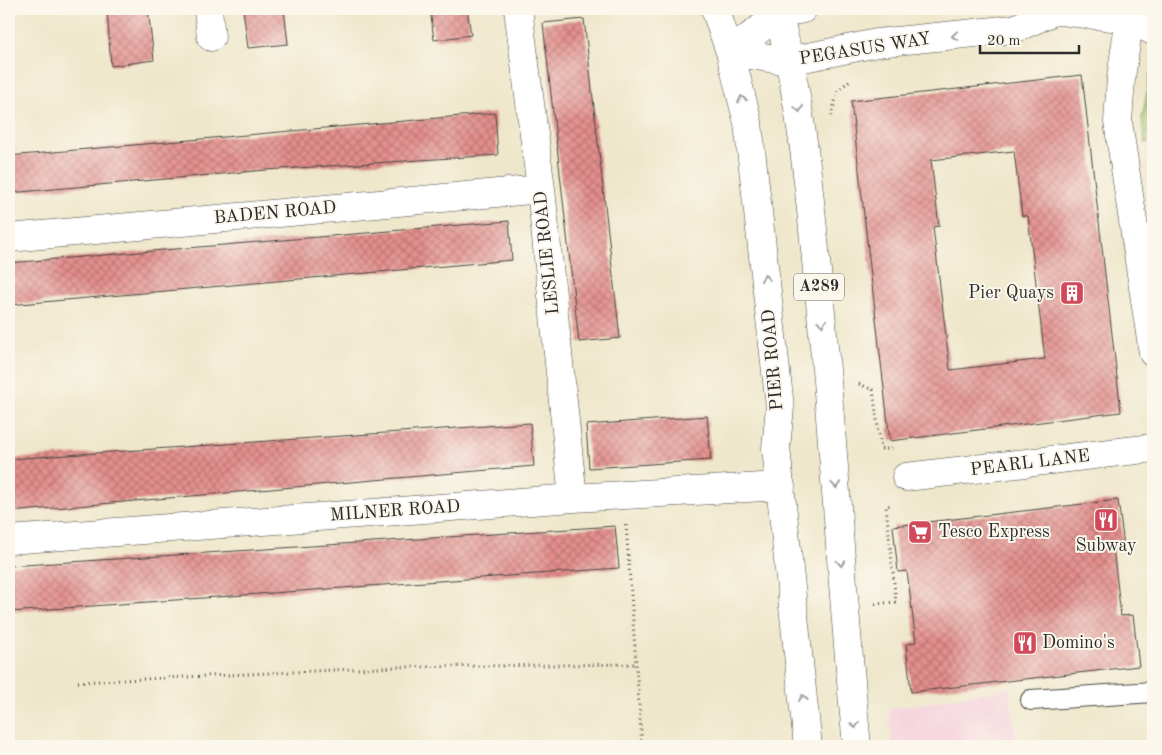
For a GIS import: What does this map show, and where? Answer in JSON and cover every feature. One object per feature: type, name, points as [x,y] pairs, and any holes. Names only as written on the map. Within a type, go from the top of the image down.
[{"type":"street","points":[[208,9],[211,37]]},
{"type":"street","name":"LESLIE ROAD","points":[[518,9],[541,189],[573,498]]},
{"type":"street","name":"PIER ROAD","points":[[715,9],[730,52],[748,123],[780,407],[776,448],[808,746]]},
{"type":"street","name":"PEGASUS WAY","points":[[730,52],[789,62],[877,44],[1014,29],[1048,10],[1137,13],[1153,30]]},
{"type":"street","points":[[730,52],[786,11]]},
{"type":"street","name":"A289","points":[[786,11],[789,62],[798,103],[809,182],[831,413],[846,636],[857,746]]},
{"type":"street","points":[[1137,13],[1121,78],[1118,122],[1153,354]]},
{"type":"street","name":"BADEN ROAD","points":[[9,238],[541,189]]},
{"type":"street","name":"PEARL LANE","points":[[906,478],[1153,448]]},
{"type":"street","name":"MILNER ROAD","points":[[9,540],[573,498],[781,486]]},
{"type":"lane","points":[[1031,700],[1153,692]]},
{"type":"path","points":[[859,384],[873,390],[881,449]]},
{"type":"path","points":[[624,496],[642,746]]},
{"type":"path","points":[[872,604],[896,602],[886,506]]},
{"type":"path","points":[[78,682],[398,667],[636,664]]},
{"type":"shaded area","points":[[1009,688],[1017,746],[892,746],[889,709]]},
{"type":"green space","points":[[1153,69],[1153,142],[1145,143],[1142,118],[1150,74]]},
{"type":"building","points":[[107,9],[148,9],[154,60],[111,66]]},
{"type":"building","points":[[243,9],[284,9],[288,44],[248,48]]},
{"type":"building","points":[[430,9],[467,9],[471,35],[434,40]]},
{"type":"building","points":[[584,19],[620,338],[579,342],[543,23]]},
{"type":"building","name":"Pier Quays","points":[[1082,75],[1121,412],[890,441],[851,101]],"holes":[[[1014,151],[1022,216],[1028,216],[1045,359],[950,370],[933,227],[939,226],[931,160]]]},
{"type":"building","points":[[495,113],[498,155],[266,170],[9,193],[9,156]]},
{"type":"building","points":[[509,221],[512,260],[9,305],[9,263]]},
{"type":"building","points":[[707,416],[711,460],[589,468],[586,425]]},
{"type":"building","points":[[530,423],[534,466],[9,512],[9,459]]},
{"type":"building","points":[[1118,500],[1124,546],[1113,548],[1121,616],[1133,615],[1139,666],[911,692],[906,644],[916,642],[907,571],[898,572],[893,526]]},
{"type":"building","points":[[615,526],[619,568],[9,612],[9,566]]},
{"type":"place","name":"Pier Quays","points":[[1072,293]]},
{"type":"place","name":"Subway","points":[[1106,520]]},
{"type":"place","name":"Tesco Express","points":[[920,532]]},
{"type":"place","name":"Domino's","points":[[1025,643]]}]
